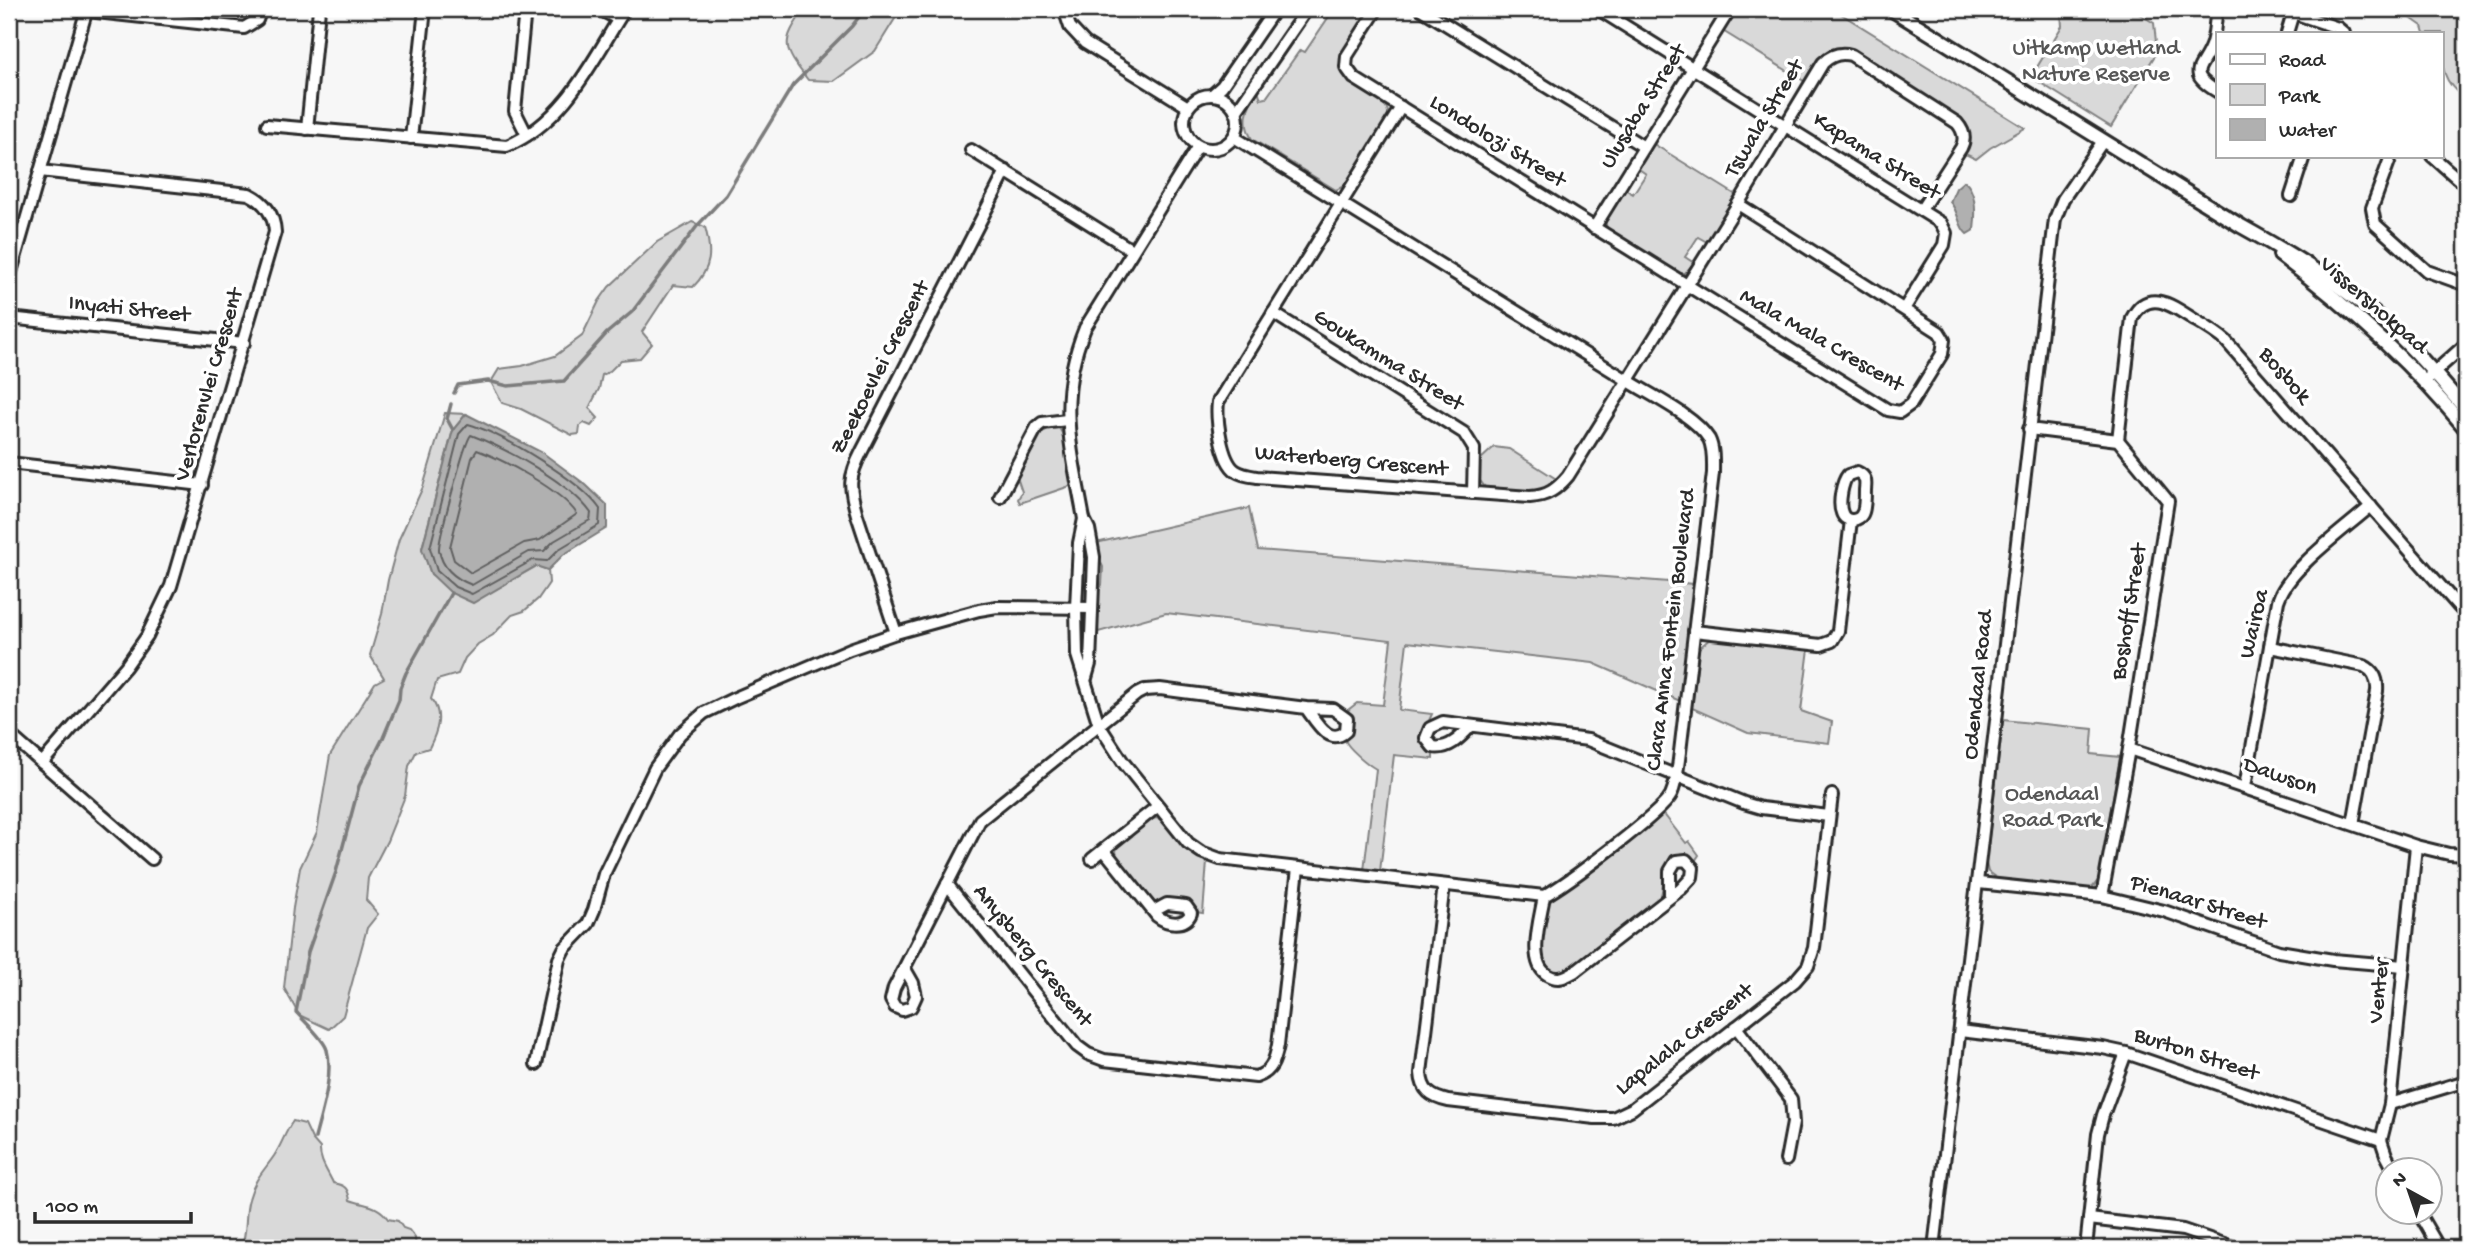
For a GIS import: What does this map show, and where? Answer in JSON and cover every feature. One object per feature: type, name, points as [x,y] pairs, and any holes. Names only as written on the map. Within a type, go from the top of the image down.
[{"type":"main road","name":"Vissershokpad","points":[[1891,9],[2241,226],[2300,259],[2343,289],[2394,331],[2466,429]]},
{"type":"main road","name":"Vissershokpad","points":[[2429,377],[2466,410]]},
{"type":"street","points":[[9,279],[87,10],[244,27],[257,20],[261,9]]},
{"type":"street","points":[[307,129],[319,9]]},
{"type":"street","points":[[411,138],[425,9]]},
{"type":"street","points":[[525,9],[515,111],[527,135]]},
{"type":"street","points":[[599,9],[618,19]]},
{"type":"street","points":[[267,125],[507,146],[559,111],[625,9]]},
{"type":"street","points":[[1064,9],[1070,27],[1079,38],[1188,107]]},
{"type":"street","points":[[1212,95],[1227,100],[1237,111],[1238,124],[1234,137],[1218,149],[1198,146],[1189,138],[1184,126],[1188,107],[1199,98],[1212,95],[1222,86],[1275,9]]},
{"type":"street","points":[[1237,111],[1307,9]]},
{"type":"street","name":"Londolozi Street","points":[[1377,9],[1347,56],[1346,67],[1354,78],[1686,286]]},
{"type":"street","name":"Kapama Street","points":[[1598,9],[1941,223],[1946,237],[1944,245],[1904,309]]},
{"type":"street","name":"Ulusaba Street","points":[[1594,228],[1730,9]]},
{"type":"street","points":[[2216,91],[2205,84],[2198,74],[2212,43],[2217,9]]},
{"type":"street","points":[[1427,10],[1644,148]]},
{"type":"street","points":[[2287,32],[2288,11],[2339,28],[2343,32]]},
{"type":"street","name":"Tswala Street","points":[[1627,380],[1823,63],[1836,54],[1851,55],[1957,123],[1963,130],[1961,148],[1921,210]]},
{"type":"street","name":"Waterberg Crescent","points":[[1401,107],[1218,402],[1217,415],[1223,449],[1231,467],[1240,473],[1257,477],[1540,496],[1555,490],[1568,475],[1627,380]]},
{"type":"street","name":"Clara Anna Fontein Boulevard","points":[[1234,137],[1627,380],[1701,429],[1710,441],[1713,470],[1677,777],[1671,795],[1656,812],[1544,896]]},
{"type":"street","name":"Odendaal Road","points":[[1934,1248],[2056,215],[2063,199],[2103,141]]},
{"type":"street","points":[[1086,678],[1090,664],[1094,557],[1089,529],[1084,519],[1067,421],[1069,376],[1074,353],[1091,318],[1198,146]]},
{"type":"street","points":[[971,150],[1132,250]]},
{"type":"street","points":[[2291,196],[2303,158]]},
{"type":"street","points":[[2390,158],[2372,208],[2375,224],[2431,274],[2466,285]]},
{"type":"street","points":[[2434,158],[2466,186]]},
{"type":"street","name":"Verlorenvlei Crescent","points":[[40,171],[239,191],[262,202],[272,215],[275,232],[171,586],[147,636],[125,666],[42,763]]},
{"type":"street","name":"Zeekoevlei Crescent","points":[[896,633],[855,507],[850,477],[1006,171]]},
{"type":"street","name":"Mala Mala Crescent","points":[[1686,286],[1876,403],[1896,412],[1911,404],[1942,354],[1942,336],[1936,329],[1738,204]]},
{"type":"street","name":"Bosbok","points":[[2118,440],[2132,318],[2146,303],[2163,302],[2226,341],[2466,615]]},
{"type":"street","name":"Goukamma Street","points":[[1273,313],[1464,433],[1474,449],[1472,493]]},
{"type":"street","name":"Inyati Street","points":[[9,318],[244,343]]},
{"type":"street","points":[[2429,377],[2466,344]]},
{"type":"street","points":[[1000,497],[1037,427],[1067,421]]},
{"type":"street","points":[[2029,429],[2118,440]]},
{"type":"street","name":"Boshoff Street","points":[[2102,896],[2168,508],[2165,494],[2118,440]]},
{"type":"street","points":[[9,463],[202,485]]},
{"type":"street","name":"Wairoa","points":[[2245,787],[2278,601],[2286,583],[2371,506]]},
{"type":"street","points":[[1084,519],[1080,529],[1076,608],[1077,655],[1080,667],[1086,678],[1099,725],[1123,762],[1188,843],[1207,855],[1544,896],[1536,948],[1537,962],[1543,972],[1554,978],[1574,972],[1670,897]]},
{"type":"street","points":[[1694,631],[1821,645],[1832,641],[1838,631],[1851,520]]},
{"type":"street","points":[[536,1064],[559,959],[564,949],[587,924],[594,910],[604,874],[655,768],[668,746],[691,724],[705,713],[735,698],[850,649],[896,633],[996,607],[1092,608]]},
{"type":"street","points":[[2270,647],[2364,666],[2376,680],[2377,691],[2353,824]]},
{"type":"street","name":"Anysberg Crescent","points":[[1298,868],[1278,1045],[1271,1067],[1256,1077],[1104,1060],[1088,1055],[1077,1046],[947,884],[984,815],[1145,690],[1160,689],[1306,708]]},
{"type":"street","points":[[1470,727],[1588,740],[1726,797],[1761,808],[1829,816]]},
{"type":"street","points":[[9,734],[152,859]]},
{"type":"street","name":"Dawson","points":[[2129,749],[2416,846],[2466,855]]},
{"type":"street","name":"Lapalala Crescent","points":[[1444,885],[1421,1073],[1423,1087],[1434,1097],[1448,1101],[1613,1118],[1632,1109],[1796,981],[1811,960],[1832,795]]},
{"type":"street","points":[[1092,859],[1158,806]]},
{"type":"street","name":"Venter","points":[[2381,1140],[2390,1104],[2416,846]]},
{"type":"street","points":[[1104,850],[1154,911]]},
{"type":"street","name":"Pienaar Street","points":[[1979,883],[2102,896],[2164,911],[2279,951],[2404,966]]},
{"type":"street","points":[[905,969],[947,884]]},
{"type":"street","points":[[1736,1027],[1791,1099],[1793,1123],[1786,1160]]},
{"type":"street","name":"Burton Street","points":[[1960,1031],[2126,1053],[2381,1140]]},
{"type":"street","points":[[2086,1248],[2098,1134],[2126,1053]]},
{"type":"street","points":[[2390,1104],[2466,1081]]},
{"type":"street","points":[[2381,1140],[2387,1156]]},
{"type":"street","points":[[2089,1219],[2183,1230],[2236,1248]]},
{"type":"street","points":[[2426,1226],[2439,1248]]},
{"type":"green space","points":[[805,9],[901,9],[875,51],[834,81],[808,80],[789,52],[788,38]]},
{"type":"green space","points":[[1334,9],[1371,9],[1342,68],[1346,76],[1377,98],[1388,110],[1388,118],[1346,185],[1336,190],[1252,139],[1246,120],[1251,101],[1258,90],[1261,99],[1266,98],[1300,50],[1305,52]]},
{"type":"green space","points":[[1735,9],[1833,9],[2025,128],[1976,159],[1963,153],[1968,131],[1958,117],[1841,49],[1825,55],[1807,83],[1721,30]]},
{"type":"green space","name":"Uitkamp Wetland Nature Reserve","points":[[2131,9],[2154,23],[2157,52],[2111,127],[2031,77],[2062,26],[2061,13]]},
{"type":"green space","points":[[2398,9],[2466,9],[2466,100],[2451,85],[2444,71],[2444,32],[2424,32],[2422,26]]},
{"type":"green space","points":[[1652,143],[1736,195],[1707,242],[1698,237],[1685,257],[1694,263],[1685,273],[1677,273],[1607,229],[1605,220],[1623,188],[1633,194],[1646,174],[1636,167]]},
{"type":"green space","points":[[692,222],[705,227],[709,259],[704,273],[693,287],[673,285],[642,332],[652,344],[640,358],[621,360],[602,375],[599,389],[589,408],[598,418],[591,426],[584,423],[580,426],[579,434],[572,435],[521,409],[502,403],[491,382],[499,369],[522,366],[555,356],[582,336],[609,287],[657,242]]},
{"type":"green space","points":[[445,413],[466,414],[453,430],[422,548],[431,574],[473,602],[537,566],[548,570],[549,583],[538,599],[524,611],[512,615],[493,635],[478,644],[465,658],[458,674],[437,680],[431,699],[437,711],[437,729],[429,748],[416,752],[409,766],[405,796],[387,841],[368,878],[366,900],[378,914],[367,928],[343,1016],[329,1029],[299,1015],[284,988],[300,868],[317,832],[330,755],[375,683],[384,678],[370,655],[399,539],[423,487]]},
{"type":"green space","points":[[1054,427],[1059,428],[1062,433],[1073,485],[1020,503],[1018,499],[1022,492],[1017,477],[1027,454],[1040,434]]},
{"type":"green space","points":[[1494,447],[1509,449],[1558,480],[1544,490],[1530,492],[1485,487],[1478,478],[1480,460]]},
{"type":"green space","points":[[1249,508],[1258,550],[1694,584],[1680,701],[1593,663],[1407,642],[1399,710],[1432,714],[1427,725],[1429,750],[1433,753],[1433,759],[1394,755],[1380,871],[1364,870],[1376,769],[1358,756],[1345,740],[1353,725],[1348,710],[1357,703],[1383,705],[1391,640],[1166,613],[1095,633],[1097,593],[1102,585],[1103,567],[1096,543]]},
{"type":"green space","points":[[1711,638],[1809,649],[1801,711],[1832,722],[1829,743],[1748,733],[1692,708],[1699,648]]},
{"type":"green space","name":"Odendaal Road Park","points":[[2003,720],[2093,729],[2091,754],[2120,757],[2099,879],[2092,888],[1998,879],[1988,872],[1986,863]]},
{"type":"green space","points":[[1663,813],[1699,855],[1695,861],[1687,857],[1673,859],[1664,873],[1660,898],[1569,971],[1556,973],[1548,969],[1544,961],[1542,937],[1548,903]]},
{"type":"green space","points":[[1156,818],[1168,826],[1191,852],[1207,862],[1203,913],[1196,912],[1192,905],[1182,900],[1152,902],[1118,858],[1116,850],[1120,843]]},
{"type":"green space","points":[[293,1121],[305,1124],[320,1148],[322,1161],[333,1183],[345,1188],[350,1200],[376,1208],[388,1219],[398,1221],[415,1238],[416,1248],[241,1248],[251,1192]]},
{"type":"water","points":[[1964,181],[1971,191],[1975,210],[1974,230],[1967,234],[1950,202],[1956,188]]},
{"type":"water","points":[[466,414],[543,453],[586,485],[607,505],[607,528],[563,555],[548,570],[536,566],[473,603],[451,593],[431,574],[422,549],[453,430]]},
{"type":"waterway","points":[[454,393],[458,385],[488,381],[508,386],[564,381],[607,333],[632,312],[698,225],[726,195],[793,85],[852,26],[865,9]]},
{"type":"waterway","points":[[451,404],[447,419],[453,430]]},
{"type":"waterway","points":[[315,1138],[326,1094],[329,1060],[322,1041],[296,1012],[308,952],[336,872],[359,786],[399,700],[406,673],[451,593]]}]
